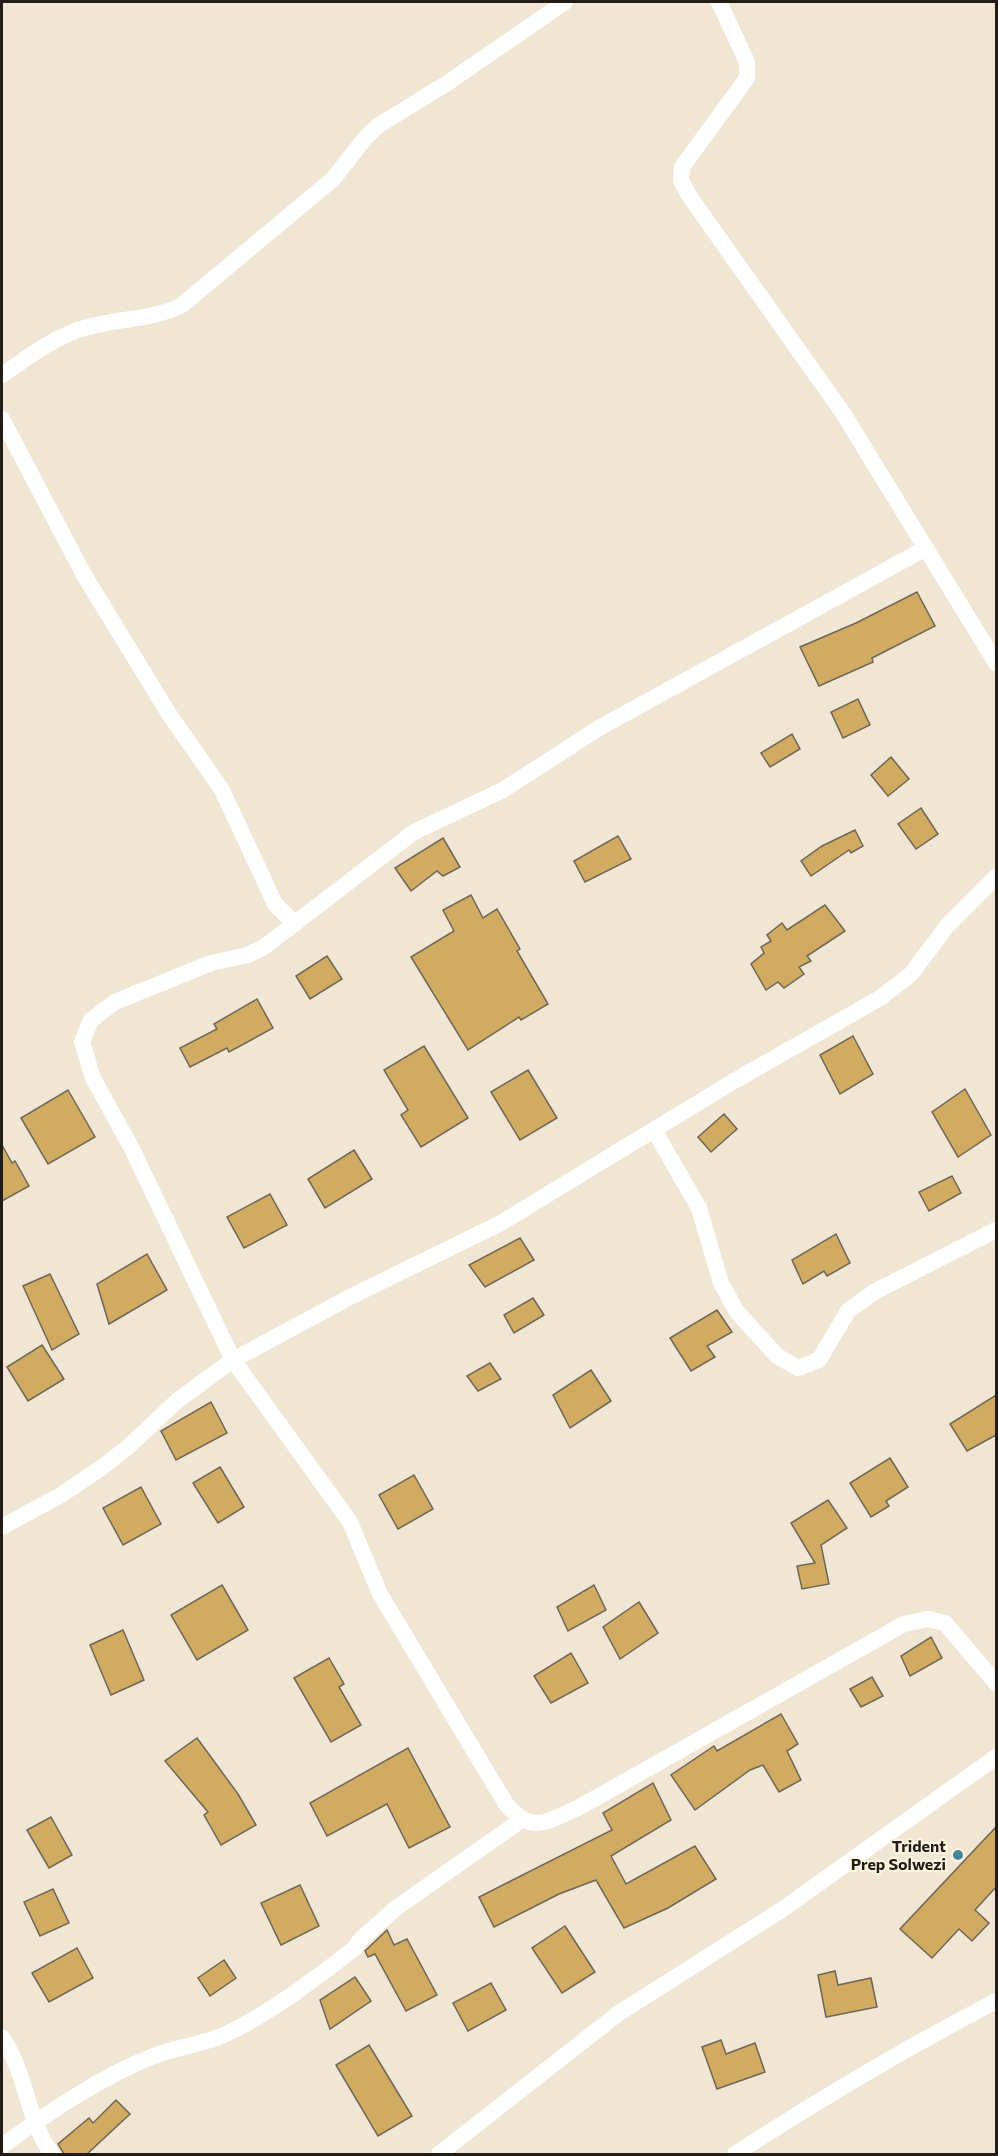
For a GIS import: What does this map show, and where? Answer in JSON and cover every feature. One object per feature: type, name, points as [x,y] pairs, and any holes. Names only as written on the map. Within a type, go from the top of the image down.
[{"type":"street","points":[[2,375],[51,343],[79,330],[140,316],[166,314],[182,305],[333,179],[366,137],[379,125],[446,84],[565,2]]},
{"type":"street","points":[[719,2],[747,62],[747,78],[682,167],[681,180],[690,197],[843,413],[996,663]]},
{"type":"street","points":[[2,419],[84,575],[181,733],[222,790],[276,904],[295,924]]},
{"type":"street","points":[[926,548],[599,728],[503,790],[414,832],[295,924],[248,955],[211,963],[115,1002],[91,1020],[82,1042],[93,1078],[132,1149],[233,1360],[350,1522],[380,1594],[506,1804],[520,1821],[537,1824],[578,1808],[904,1624],[928,1619],[945,1623],[996,1683]]},
{"type":"street","points":[[2,1527],[61,1495],[101,1468],[128,1447],[178,1400],[233,1360],[352,1296],[499,1224],[880,998],[911,974],[947,926],[996,877]]},
{"type":"street","points":[[654,1130],[699,1208],[721,1283],[737,1312],[777,1356],[798,1368],[819,1360],[848,1311],[874,1292],[996,1230]]},
{"type":"street","points":[[439,2154],[618,2013],[783,1909],[996,1757]]},
{"type":"street","points":[[2,2146],[36,2122],[133,2066],[153,2056],[191,2047],[225,2034],[265,2013],[355,1948],[360,1940],[396,1908],[520,1821]]},
{"type":"street","points":[[735,2154],[829,2093],[996,2001]]},
{"type":"street","points":[[2,2037],[20,2069],[36,2122],[44,2143],[52,2154]]},
{"type":"building","points":[[917,592],[935,626],[872,658],[873,662],[819,686],[800,647],[856,623]]},
{"type":"building","points":[[858,699],[870,725],[843,738],[831,712]]},
{"type":"building","points":[[792,734],[800,749],[770,767],[761,753]]},
{"type":"building","points":[[891,757],[909,779],[888,796],[871,775]]},
{"type":"building","points":[[921,808],[938,834],[916,849],[898,824]]},
{"type":"building","points":[[855,830],[863,846],[851,853],[849,850],[811,876],[801,861],[822,846]]},
{"type":"building","points":[[618,836],[631,859],[585,882],[574,861]]},
{"type":"building","points":[[443,838],[460,867],[443,876],[437,871],[411,891],[395,868]]},
{"type":"building","points":[[471,895],[483,918],[497,909],[520,949],[517,951],[548,1004],[521,1020],[519,1017],[468,1050],[411,957],[454,931],[443,910]]},
{"type":"building","points":[[825,905],[845,931],[807,956],[811,961],[799,967],[804,974],[784,988],[778,982],[766,990],[751,964],[764,953],[761,947],[771,941],[767,935],[782,923],[787,930]]},
{"type":"building","points":[[327,956],[342,979],[310,999],[296,976]]},
{"type":"building","points":[[257,999],[273,1028],[229,1052],[227,1048],[190,1067],[180,1048],[217,1029],[214,1024]]},
{"type":"building","points":[[853,1036],[873,1074],[840,1094],[820,1055]]},
{"type":"building","points":[[424,1046],[468,1118],[421,1147],[401,1115],[408,1110],[384,1070]]},
{"type":"building","points":[[528,1070],[557,1118],[520,1140],[491,1092]]},
{"type":"building","points":[[965,1089],[991,1135],[958,1157],[932,1112]]},
{"type":"building","points":[[68,1090],[95,1137],[48,1164],[21,1118]]},
{"type":"building","points":[[724,1114],[737,1129],[711,1152],[698,1137]]},
{"type":"building","points":[[2,1145],[12,1163],[15,1161],[29,1186],[2,1201]]},
{"type":"building","points":[[354,1150],[372,1179],[325,1208],[308,1179]]},
{"type":"building","points":[[952,1176],[961,1193],[929,1211],[919,1192]]},
{"type":"building","points":[[270,1194],[287,1225],[244,1248],[227,1217]]},
{"type":"building","points":[[836,1234],[850,1263],[827,1276],[824,1271],[803,1284],[792,1260]]},
{"type":"building","points":[[520,1238],[534,1260],[485,1287],[469,1265]]},
{"type":"building","points":[[147,1254],[167,1290],[109,1324],[97,1284]]},
{"type":"building","points":[[50,1274],[79,1334],[52,1350],[23,1286]]},
{"type":"building","points":[[533,1298],[544,1315],[514,1333],[504,1315]]},
{"type":"building","points":[[717,1310],[732,1332],[707,1346],[715,1357],[691,1371],[670,1338]]},
{"type":"building","points":[[42,1345],[64,1379],[28,1401],[7,1367]]},
{"type":"building","points":[[490,1363],[501,1379],[478,1391],[467,1376]]},
{"type":"building","points":[[591,1370],[611,1401],[570,1428],[553,1395]]},
{"type":"building","points":[[996,1395],[996,1435],[967,1451],[950,1424]]},
{"type":"building","points":[[211,1402],[227,1433],[176,1460],[161,1431]]},
{"type":"building","points":[[890,1458],[908,1487],[886,1501],[889,1506],[871,1517],[850,1483]]},
{"type":"building","points":[[220,1467],[244,1507],[218,1523],[193,1483]]},
{"type":"building","points":[[414,1475],[433,1509],[398,1529],[379,1495]]},
{"type":"building","points":[[141,1487],[161,1524],[123,1545],[103,1508]]},
{"type":"building","points":[[828,1500],[847,1528],[821,1545],[829,1584],[802,1589],[797,1566],[815,1563],[791,1523]]},
{"type":"building","points":[[222,1585],[248,1630],[197,1660],[171,1615]]},
{"type":"building","points":[[594,1585],[606,1610],[568,1631],[557,1607]]},
{"type":"building","points":[[639,1602],[658,1633],[620,1659],[603,1627]]},
{"type":"building","points":[[123,1630],[144,1680],[111,1695],[90,1645]]},
{"type":"building","points":[[931,1637],[942,1658],[910,1676],[901,1656]]},
{"type":"building","points":[[571,1653],[588,1683],[551,1703],[534,1676]]},
{"type":"building","points":[[329,1658],[344,1684],[339,1687],[361,1725],[331,1742],[294,1678]]},
{"type":"building","points":[[872,1677],[883,1696],[861,1707],[850,1689]]},
{"type":"building","points":[[781,1714],[798,1744],[787,1751],[801,1780],[779,1792],[763,1765],[750,1770],[695,1810],[671,1775],[714,1746],[717,1751]]},
{"type":"building","points":[[197,1738],[238,1794],[256,1825],[221,1845],[204,1815],[208,1812],[165,1761]]},
{"type":"building","points":[[408,1748],[450,1827],[409,1848],[387,1804],[327,1836],[310,1803]]},
{"type":"building","points":[[653,1783],[671,1820],[611,1856],[626,1884],[695,1846],[716,1879],[668,1908],[624,1928],[596,1880],[559,1894],[494,1927],[479,1897],[612,1830],[603,1813]]},
{"type":"building","points":[[51,1817],[72,1855],[49,1868],[27,1830]]},
{"type":"building","points":[[996,1827],[996,1887],[975,1910],[989,1923],[972,1941],[959,1929],[932,1958],[900,1929]]},
{"type":"building","points":[[300,1885],[319,1926],[281,1945],[261,1903]]},
{"type":"building","points":[[53,1889],[69,1923],[40,1936],[24,1902]]},
{"type":"building","points":[[565,1926],[595,1972],[562,1993],[532,1948]]},
{"type":"building","points":[[387,1930],[394,1945],[407,1939],[437,1995],[406,2011],[375,1954],[368,1957],[365,1951]]},
{"type":"building","points":[[77,1948],[93,1978],[49,2002],[32,1973]]},
{"type":"building","points":[[224,1960],[236,1978],[210,1996],[198,1978]]},
{"type":"building","points":[[835,1971],[838,1985],[871,1978],[877,2007],[826,2017],[818,1975]]},
{"type":"building","points":[[355,1977],[371,2001],[330,2029],[320,2000]]},
{"type":"building","points":[[491,1983],[506,2010],[468,2031],[453,2003]]},
{"type":"building","points":[[721,2040],[726,2054],[755,2043],[765,2072],[717,2089],[702,2047]]},
{"type":"building","points":[[369,2045],[412,2116],[378,2136],[336,2065]]},
{"type":"building","points":[[116,2100],[130,2114],[87,2154],[64,2154],[58,2144],[89,2118],[93,2123]]},
{"type":"place","name":"Trident Prep Solwezi","points":[[958,1855]]}]
